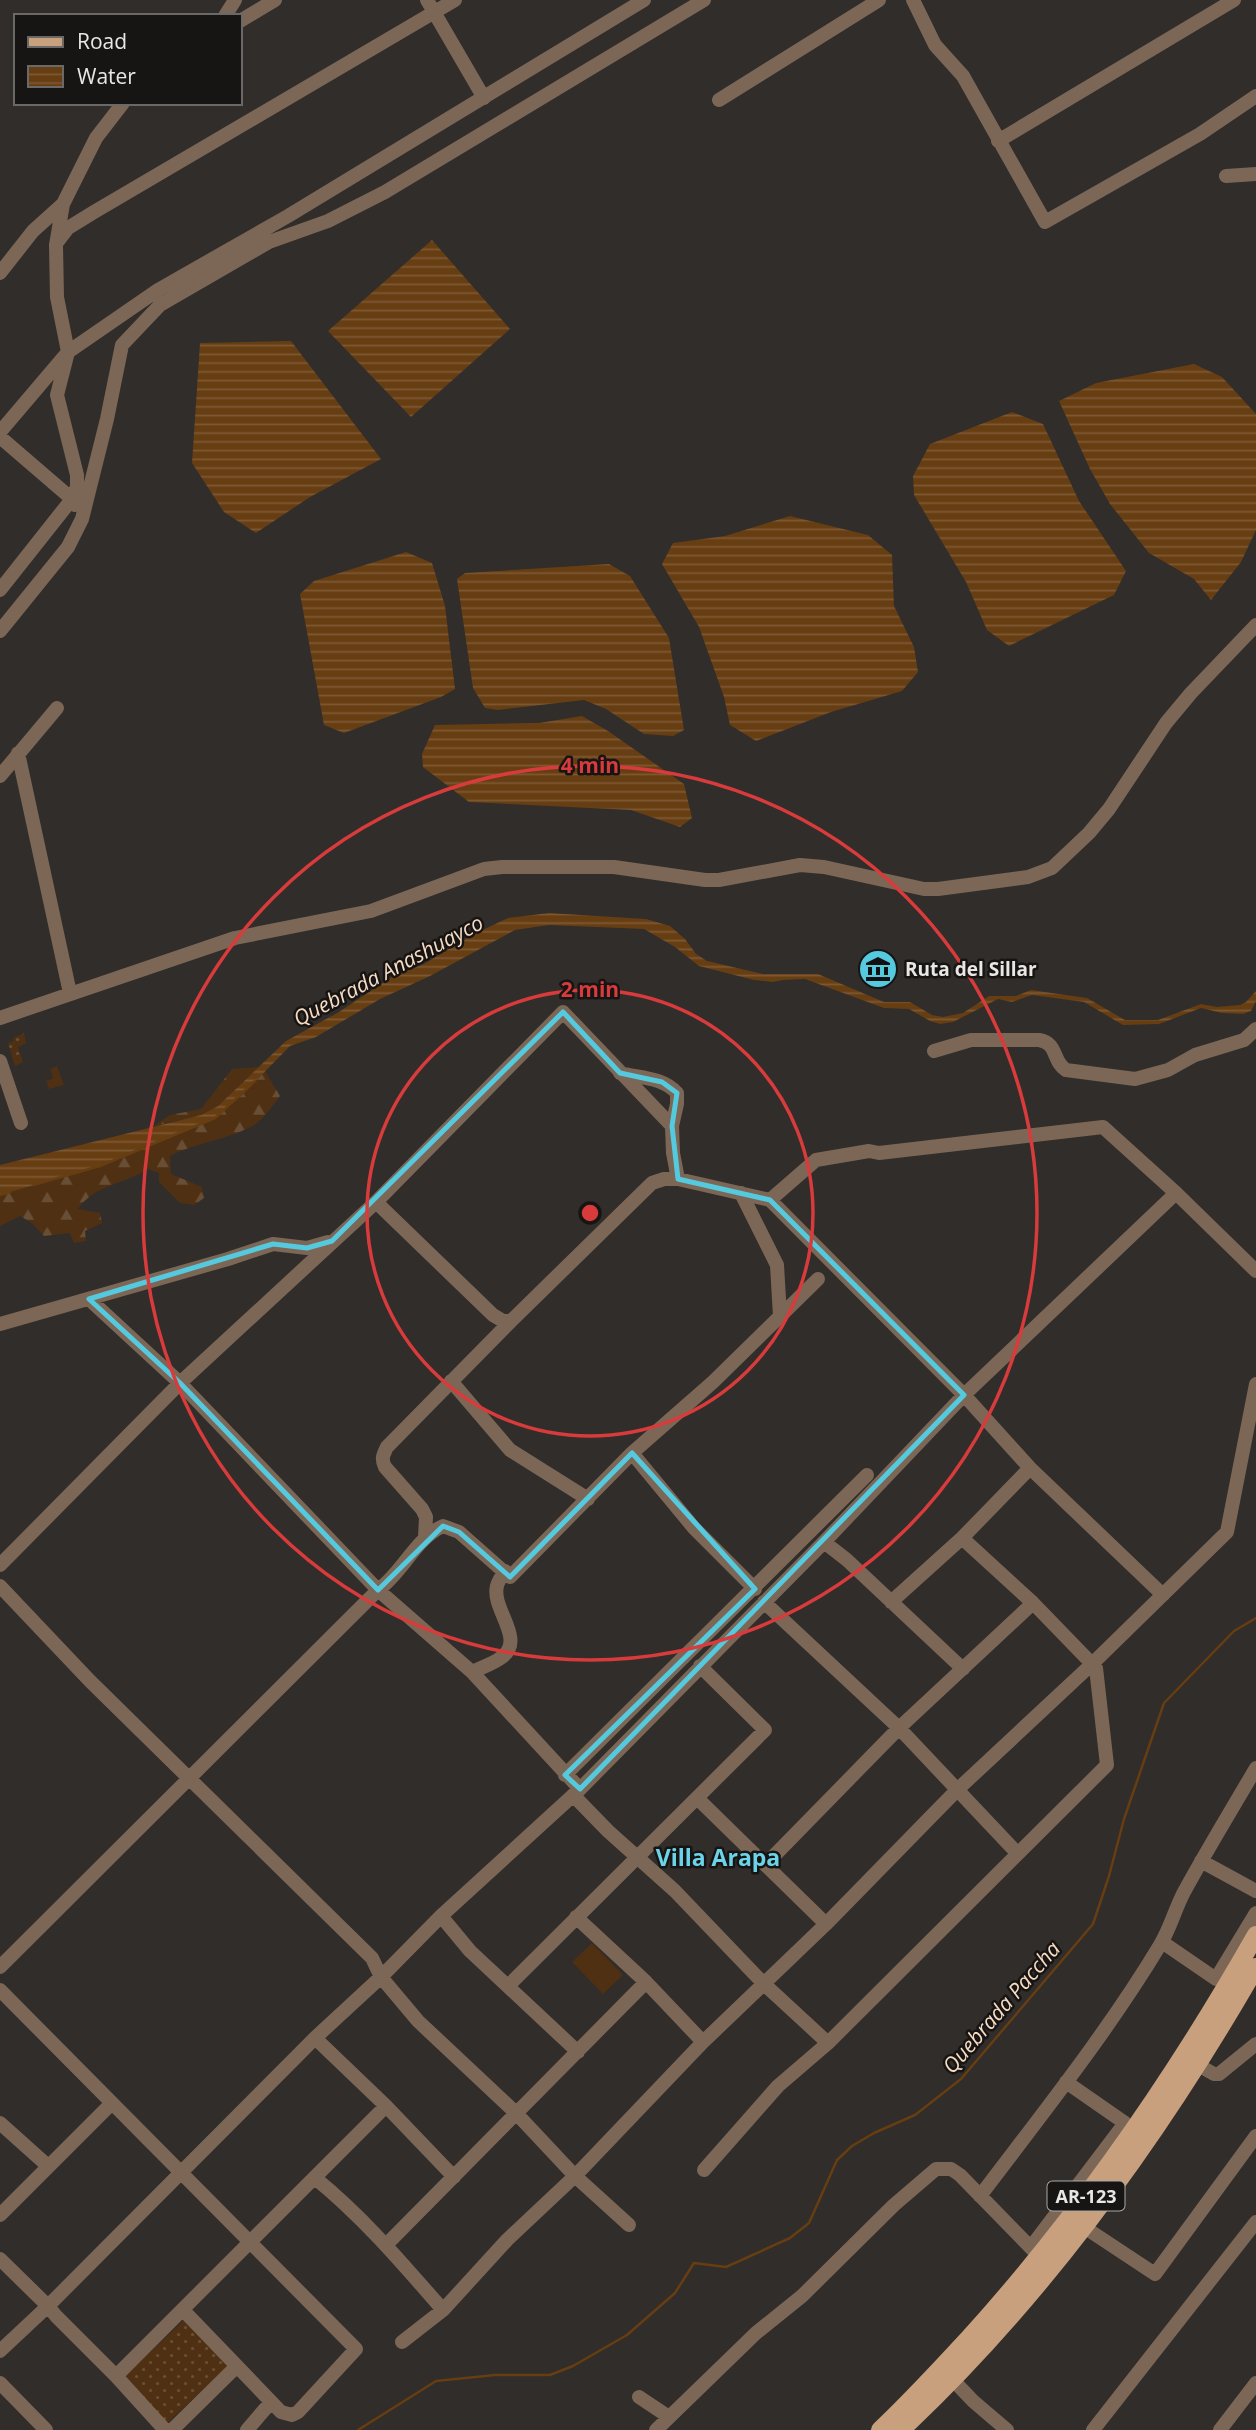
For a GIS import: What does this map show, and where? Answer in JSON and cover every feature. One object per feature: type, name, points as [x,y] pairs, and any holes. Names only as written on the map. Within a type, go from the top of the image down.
[{"type":"main road","name":"AR-123","points":[[880,2430],[942,2367],[1135,2131],[1203,2026],[1256,1935]]},
{"type":"main road","name":"AR-123","points":[[901,2430],[953,2380],[1084,2227],[1145,2145],[1198,2065],[1256,1967]]},
{"type":"street","points":[[242,20],[275,0]]},
{"type":"street","points":[[55,244],[68,228],[431,6],[455,0]]},
{"type":"street","points":[[82,519],[72,499],[0,435],[68,352],[158,290],[288,216],[644,0]]},
{"type":"street","points":[[0,631],[68,547],[82,519],[122,345],[160,305],[269,242],[328,221],[385,192],[704,0]]},
{"type":"street","points":[[719,100],[879,0]]},
{"type":"street","points":[[913,0],[935,46],[963,76],[1045,222],[1199,134],[1256,96]]},
{"type":"street","points":[[998,141],[1234,0]]},
{"type":"street","points":[[431,6],[484,98]]},
{"type":"street","points":[[0,590],[72,499],[77,487],[77,475],[57,395],[68,352],[57,297],[55,244],[63,204],[96,138],[121,105]]},
{"type":"street","points":[[1226,176],[1256,174]]},
{"type":"street","points":[[0,273],[33,231],[63,204]]},
{"type":"street","points":[[0,1018],[235,938],[371,911],[484,869],[614,867],[705,880],[800,865],[824,867],[924,889],[1028,877],[1041,873],[1052,867],[1089,833],[1166,723],[1256,625]]},
{"type":"street","points":[[0,776],[57,708]]},
{"type":"street","points":[[18,753],[70,993]]},
{"type":"street","points":[[0,1565],[180,1383],[376,1202],[563,1012],[672,1126]]},
{"type":"street","points":[[934,1051],[971,1040],[1047,1041],[1053,1047],[1060,1066],[1066,1070],[1135,1079],[1168,1070],[1195,1055],[1244,1040],[1256,1029]]},
{"type":"street","points":[[0,1061],[21,1124]]},
{"type":"street","points":[[620,1073],[649,1078],[671,1086],[677,1093],[672,1126],[678,1179]]},
{"type":"street","points":[[770,1200],[816,1160],[869,1151],[879,1153],[1104,1127],[1256,1271]]},
{"type":"street","points":[[425,1538],[426,1517],[422,1509],[382,1461],[387,1447],[652,1183],[664,1179],[678,1179],[770,1200],[964,1395],[1030,1468],[1163,1595]]},
{"type":"street","points":[[741,1193],[777,1265],[780,1316]]},
{"type":"street","points":[[0,2351],[315,2038],[576,1792],[824,1542],[964,1395],[1176,1193]]},
{"type":"street","points":[[376,1202],[493,1315],[503,1321],[511,1321]]},
{"type":"street","points":[[0,1324],[273,1244],[307,1248],[332,1241]]},
{"type":"street","points":[[0,1967],[398,1573],[425,1538],[443,1526],[450,1527],[510,1577],[632,1453],[713,1382],[818,1279]]},
{"type":"street","points":[[89,1299],[180,1383],[378,1590],[472,1672],[565,1775],[576,1792],[638,1858],[675,1891],[764,1984],[828,2043]]},
{"type":"street","points":[[451,1381],[510,1450],[588,1499]]},
{"type":"street","points":[[402,2342],[443,2310],[507,2240],[575,2176],[703,2042],[826,1924],[957,1790],[1092,1664],[1227,1532],[1256,1384]]},
{"type":"street","points":[[632,1453],[694,1528],[755,1589]]},
{"type":"street","points":[[891,1602],[962,1538],[1030,1468]]},
{"type":"street","points":[[565,1775],[867,1475]]},
{"type":"street","points":[[704,2170],[778,2086],[828,2043],[1107,1765],[1096,1668],[1033,1603],[962,1538]]},
{"type":"street","points":[[824,1542],[847,1560],[963,1670]]},
{"type":"street","points":[[472,1672],[503,1656],[508,1650],[509,1633],[497,1600],[497,1586],[505,1571]]},
{"type":"street","points":[[0,1586],[90,1681],[372,1958],[381,1977],[418,2021],[516,2112],[575,2176],[629,2225]]},
{"type":"street","points":[[764,1602],[899,1728],[1017,1853]]},
{"type":"street","points":[[766,1864],[899,1728],[1033,1603]]},
{"type":"street","points":[[508,1986],[765,1730],[700,1666]]},
{"type":"street","points":[[979,2196],[1128,1995],[1162,1942],[1177,1905],[1256,1768]]},
{"type":"street","points":[[697,1798],[826,1924]]},
{"type":"street","points":[[1201,1861],[1256,1891]]},
{"type":"street","points":[[1162,1942],[1216,1979],[1256,1913]]},
{"type":"street","points":[[442,1916],[470,1951],[578,2052]]},
{"type":"street","points":[[576,1917],[646,1982],[703,2042]]},
{"type":"street","points":[[386,2245],[646,1982]]},
{"type":"street","points":[[0,1990],[356,2349],[298,2412],[292,2415],[281,2413],[184,2311]]},
{"type":"street","points":[[315,2038],[386,2106],[454,2177]]},
{"type":"street","points":[[1198,2065],[1219,2074],[1256,2044]]},
{"type":"street","points":[[656,2430],[757,2333],[802,2296],[894,2205],[936,2169],[951,2169],[960,2175],[1035,2252],[1125,2123],[1066,2082]]},
{"type":"street","points":[[0,2215],[112,2102]]},
{"type":"street","points":[[116,2376],[184,2311],[386,2106]]},
{"type":"street","points":[[0,2123],[48,2166]]},
{"type":"street","points":[[1084,2227],[1155,2274],[1256,2136]]},
{"type":"street","points":[[315,2178],[386,2245],[443,2310]]},
{"type":"street","points":[[1093,2430],[1256,2222]]},
{"type":"street","points":[[0,2259],[48,2305],[165,2430]]},
{"type":"street","points":[[172,2430],[237,2365]]},
{"type":"street","points":[[953,2380],[997,2427]]},
{"type":"street","points":[[0,2383],[46,2430]]},
{"type":"street","points":[[1220,2430],[1256,2383]]},
{"type":"street","points":[[639,2396],[669,2417]]},
{"type":"street","points":[[247,2430],[271,2402]]},
{"type":"highlighted area","points":[[563,1012],[620,1073],[662,1082],[677,1093],[672,1126],[678,1179],[770,1200],[964,1395],[580,1789],[565,1775],[755,1589],[632,1453],[510,1577],[459,1532],[443,1526],[378,1590],[180,1383],[89,1299],[273,1244],[307,1248],[332,1241]]},
{"type":"green space","points":[[24,1033],[26,1043],[18,1047],[23,1062],[15,1066],[8,1043]]},
{"type":"green space","points":[[57,1066],[64,1085],[49,1089],[46,1081],[53,1078],[50,1069]]},
{"type":"green space","points":[[259,1067],[218,1106],[201,1115],[154,1126],[170,1115],[201,1109],[232,1069]]},
{"type":"green space","points":[[265,1071],[280,1096],[261,1119],[244,1130],[170,1156],[171,1174],[202,1187],[204,1198],[194,1205],[180,1203],[159,1182],[159,1173],[148,1169],[92,1195],[78,1209],[100,1213],[102,1223],[85,1231],[86,1241],[74,1243],[70,1233],[44,1236],[32,1223],[20,1216],[0,1226],[0,1195],[100,1166],[215,1118]]},
{"type":"green space","points":[[592,1943],[623,1975],[603,1994],[572,1962]]},
{"type":"green space","points":[[184,2320],[228,2366],[167,2423],[125,2376]]},
{"type":"water","points":[[432,240],[510,329],[411,417],[328,331]]},
{"type":"water","points":[[291,341],[381,459],[310,497],[256,533],[224,512],[192,463],[200,343]]},
{"type":"water","points":[[1194,364],[1222,377],[1256,414],[1256,530],[1241,562],[1211,600],[1194,579],[1149,553],[1110,504],[1090,469],[1059,401],[1096,383]]},
{"type":"water","points":[[1012,412],[1043,424],[1079,501],[1126,571],[1114,595],[1009,646],[987,630],[966,582],[914,495],[913,476],[930,444]]},
{"type":"water","points":[[790,516],[868,535],[892,555],[894,606],[914,647],[918,672],[902,691],[831,712],[756,741],[730,725],[724,697],[699,627],[662,564],[673,543],[725,536]]},
{"type":"water","points":[[406,552],[432,563],[445,606],[455,689],[441,697],[344,733],[324,725],[300,594],[314,581]]},
{"type":"water","points":[[609,564],[630,576],[669,638],[684,730],[673,736],[644,734],[606,709],[584,700],[498,710],[485,708],[473,688],[457,579],[465,573]]},
{"type":"water","points":[[582,716],[684,784],[692,818],[680,827],[631,810],[469,802],[423,767],[422,754],[435,725],[539,723]]},
{"type":"water","points":[[549,913],[646,919],[670,926],[685,939],[696,954],[707,961],[763,974],[818,974],[884,1002],[910,1002],[932,1015],[943,1017],[963,1013],[989,996],[1016,996],[1031,990],[1087,998],[1125,1020],[1158,1020],[1201,1004],[1217,1007],[1240,1005],[1256,991],[1256,1001],[1251,1011],[1243,1014],[1201,1008],[1159,1024],[1123,1025],[1084,1002],[1032,995],[1012,1002],[998,999],[953,1022],[940,1024],[909,1009],[884,1008],[805,979],[773,982],[754,980],[699,966],[675,947],[644,929],[549,925],[515,930],[430,976],[380,999],[316,1037],[290,1046],[242,1095],[215,1118],[100,1166],[0,1195],[0,1165],[201,1115],[218,1106],[286,1041],[339,1012],[390,978],[424,964],[470,936],[508,918]]},
{"type":"waterway","name":"Quebrada Anashuayco","points":[[33,1185],[100,1166],[215,1118],[255,1081]]},
{"type":"waterway","name":"Quebrada Anashuayco","points":[[0,1195],[10,1192]]},
{"type":"waterway","name":"Quebrada Paccha","points":[[358,2430],[436,2381],[495,2375],[550,2375],[573,2366],[627,2335],[675,2293],[694,2263],[726,2267],[790,2238],[809,2223],[837,2160],[852,2146],[874,2133],[915,2115],[961,2079],[1093,1924],[1124,1819],[1164,1703],[1234,1631],[1256,1618]]},
{"type":"place","name":"Ruta del Sillar","points":[[878,969]]},
{"type":"district","name":"Villa Arapa","points":[[718,1857]]}]
